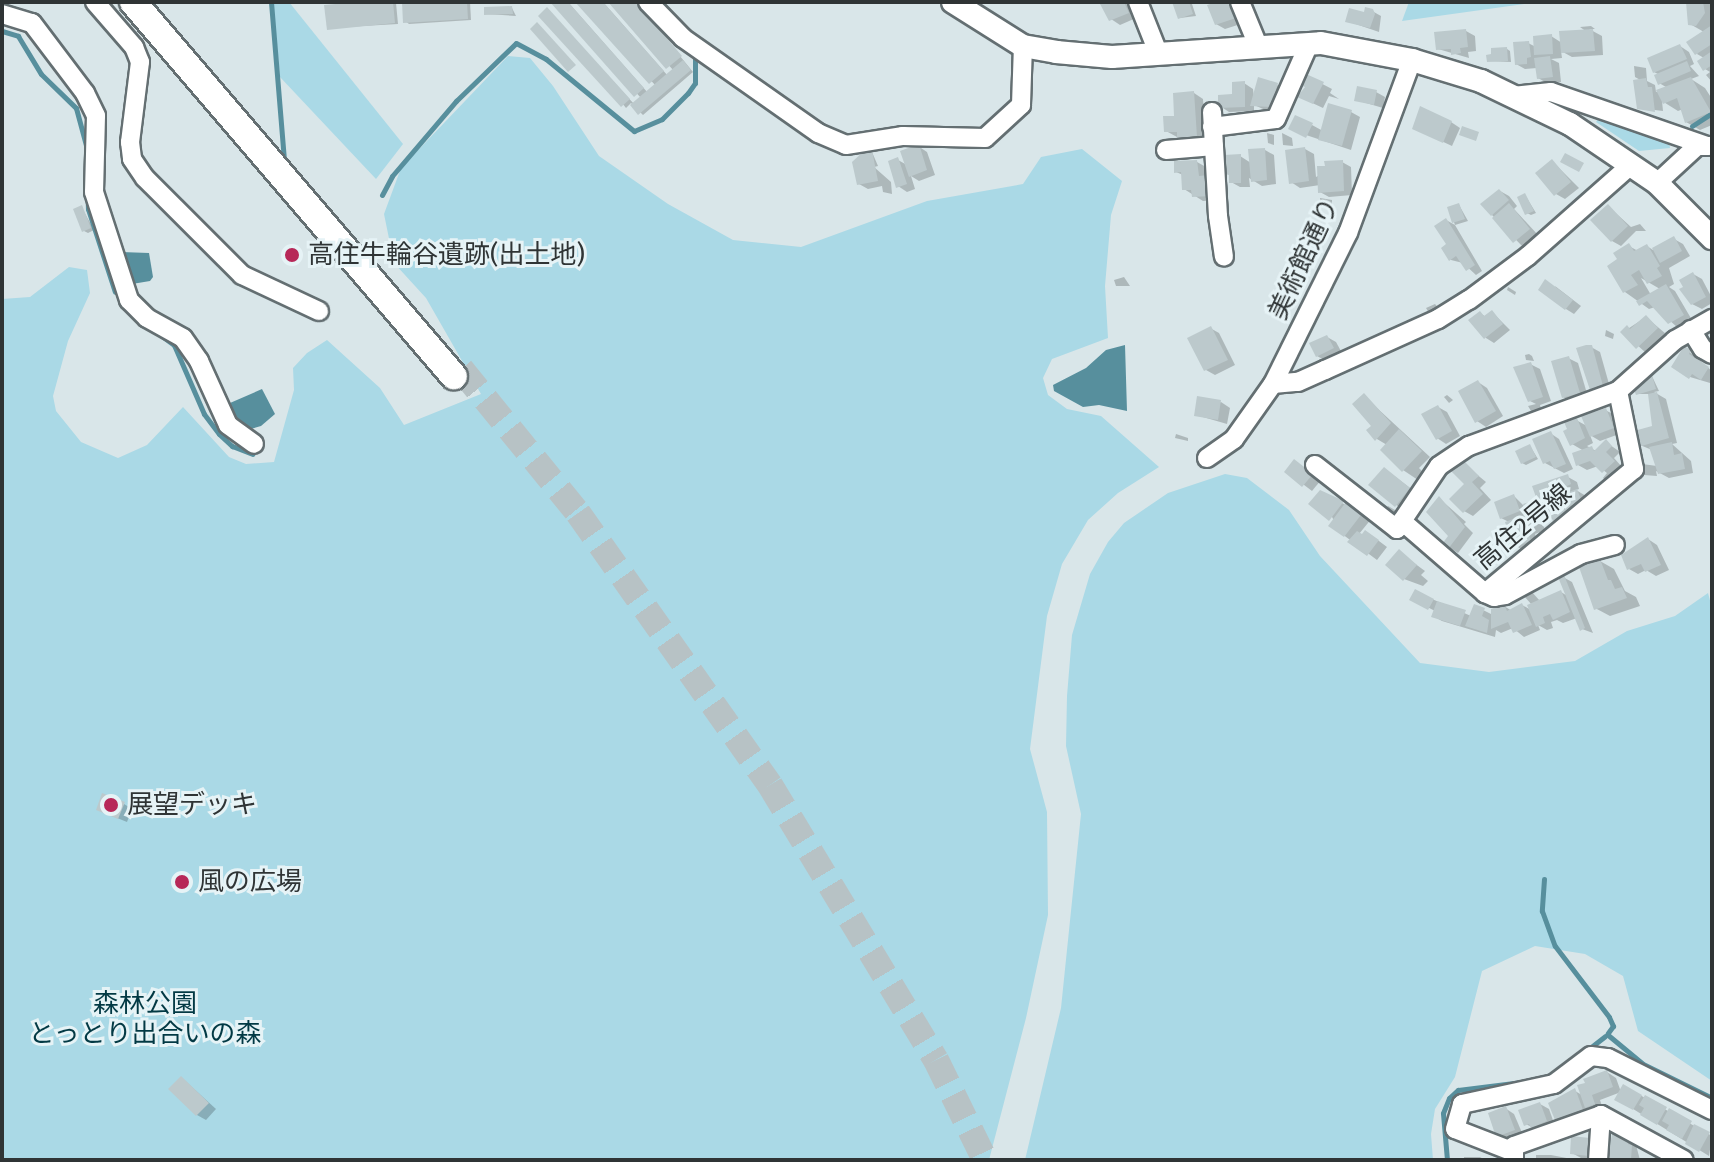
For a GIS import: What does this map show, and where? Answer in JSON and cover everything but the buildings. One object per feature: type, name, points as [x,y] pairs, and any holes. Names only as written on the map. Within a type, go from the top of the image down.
[{"type":"highway","points":[[133,2],[340,233]]},
{"type":"highway","points":[[147,2],[458,372]]},
{"type":"main road","points":[[953,2],[1023,46],[1112,57],[1309,44],[1412,60],[1481,81],[1583,133],[1631,165],[1657,183],[1712,238]]},
{"type":"street","points":[[95,2],[134,47],[140,62],[130,142],[132,159],[145,178],[242,275],[319,311]]},
{"type":"street","points":[[648,2],[683,38],[818,133],[846,145],[903,136],[985,138],[1021,105],[1023,46]]},
{"type":"street","points":[[1138,2],[1159,55]]},
{"type":"street","points":[[1240,2],[1259,48]]},
{"type":"street","points":[[2,14],[32,23],[85,93],[96,116],[94,192],[129,300],[147,318],[183,338],[199,361],[228,425],[254,444]]},
{"type":"street","points":[[1166,150],[1213,128],[1276,119],[1309,44]]},
{"type":"street","name":"美術館通り","points":[[1207,458],[1234,439],[1273,384],[1348,233],[1412,60]]},
{"type":"street","points":[[1513,96],[1551,92],[1710,146]]},
{"type":"street","points":[[1583,133],[1598,107]]},
{"type":"street","points":[[1213,128],[1224,257]]},
{"type":"street","points":[[1657,183],[1680,157],[1697,146],[1710,146]]},
{"type":"street","points":[[1273,384],[1298,382],[1438,319],[1528,256],[1631,165]]},
{"type":"street","points":[[1315,465],[1397,529],[1439,466],[1469,446],[1618,391],[1675,340],[1712,319]]},
{"type":"street","points":[[1691,330],[1703,349],[1712,354]]},
{"type":"street","name":"高住2号線","points":[[1402,521],[1485,593],[1634,469],[1618,391]]},
{"type":"street","points":[[1485,593],[1494,597],[1505,595],[1581,554],[1615,545]]},
{"type":"street","points":[[1684,1160],[1601,1115],[1514,1146],[1514,1156],[1455,1129],[1462,1104],[1554,1084],[1591,1056],[1608,1058],[1712,1110]]},
{"type":"street","points":[[1598,1160],[1601,1115]]},
{"type":"green space","points":[[273,2],[289,2],[403,144],[376,179],[280,77]]},
{"type":"green space","points":[[1409,2],[1539,2],[1402,21]]},
{"type":"green space","name":"森林公園 とっとり出合いの森","points":[[508,56],[530,58],[553,86],[599,156],[668,204],[733,240],[801,247],[927,201],[1023,184],[1041,157],[1082,149],[1122,181],[1111,215],[1105,286],[1108,338],[1052,359],[1043,378],[1048,395],[1067,409],[1101,416],[1159,467],[1118,493],[1088,520],[1062,564],[1047,616],[1030,749],[1047,812],[1048,915],[1026,1018],[989,1160],[2,1160],[2,299],[30,297],[69,267],[87,270],[90,293],[68,341],[53,396],[56,411],[81,442],[118,458],[147,445],[183,407],[229,457],[246,464],[274,462],[294,390],[293,368],[307,353],[327,340],[380,388],[404,425],[481,394],[426,298],[394,263],[384,214],[401,168]]},
{"type":"green space","points":[[1601,115],[1669,142],[1670,148],[1639,151],[1596,122]]},
{"type":"green space","points":[[1225,474],[1247,478],[1289,510],[1320,556],[1420,663],[1489,672],[1575,661],[1627,631],[1675,616],[1708,593],[1712,608],[1712,1081],[1638,1031],[1623,976],[1585,954],[1535,946],[1482,971],[1455,1077],[1435,1109],[1431,1134],[1433,1160],[1025,1160],[1061,1008],[1081,814],[1066,746],[1072,635],[1090,574],[1108,542],[1124,523],[1168,493]]},
{"type":"shaded area","points":[[121,252],[149,253],[153,277],[150,281],[132,284]]},
{"type":"shaded area","points":[[1125,345],[1127,411],[1099,405],[1083,407],[1054,391],[1053,385],[1086,368],[1106,350]]},
{"type":"shaded area","points":[[262,389],[275,414],[261,426],[247,430],[234,417],[230,403]]},
{"type":"waterway","points":[[271,2],[284,160]]},
{"type":"waterway","points":[[2,31],[18,36],[41,74],[76,108],[86,146],[88,209],[115,292]]},
{"type":"waterway","points":[[382,195],[392,176],[456,101],[516,43],[546,59],[634,131],[662,119],[688,93],[695,83],[695,54]]},
{"type":"waterway","points":[[1692,126],[1712,113]]},
{"type":"waterway","points":[[123,304],[140,323]]},
{"type":"waterway","points":[[159,334],[174,345],[204,414],[219,434],[232,446],[253,454]]},
{"type":"waterway","points":[[1544,879],[1542,911],[1555,946],[1609,1017],[1613,1026],[1608,1033]]},
{"type":"waterway","points":[[1608,1035],[1643,1064],[1712,1098]]},
{"type":"waterway","points":[[1586,1051],[1605,1036]]},
{"type":"waterway","points":[[1447,1160],[1443,1113],[1449,1098],[1458,1090],[1529,1081]]},
{"type":"tunnel","points":[[461,369],[578,513],[770,785],[936,1060],[985,1160]]},
{"type":"place","name":"高住牛輪谷遺跡(出土地)","points":[[292,255]]},
{"type":"place","name":"展望デッキ","points":[[111,805]]},
{"type":"place","name":"風の広場","points":[[182,882]]}]
